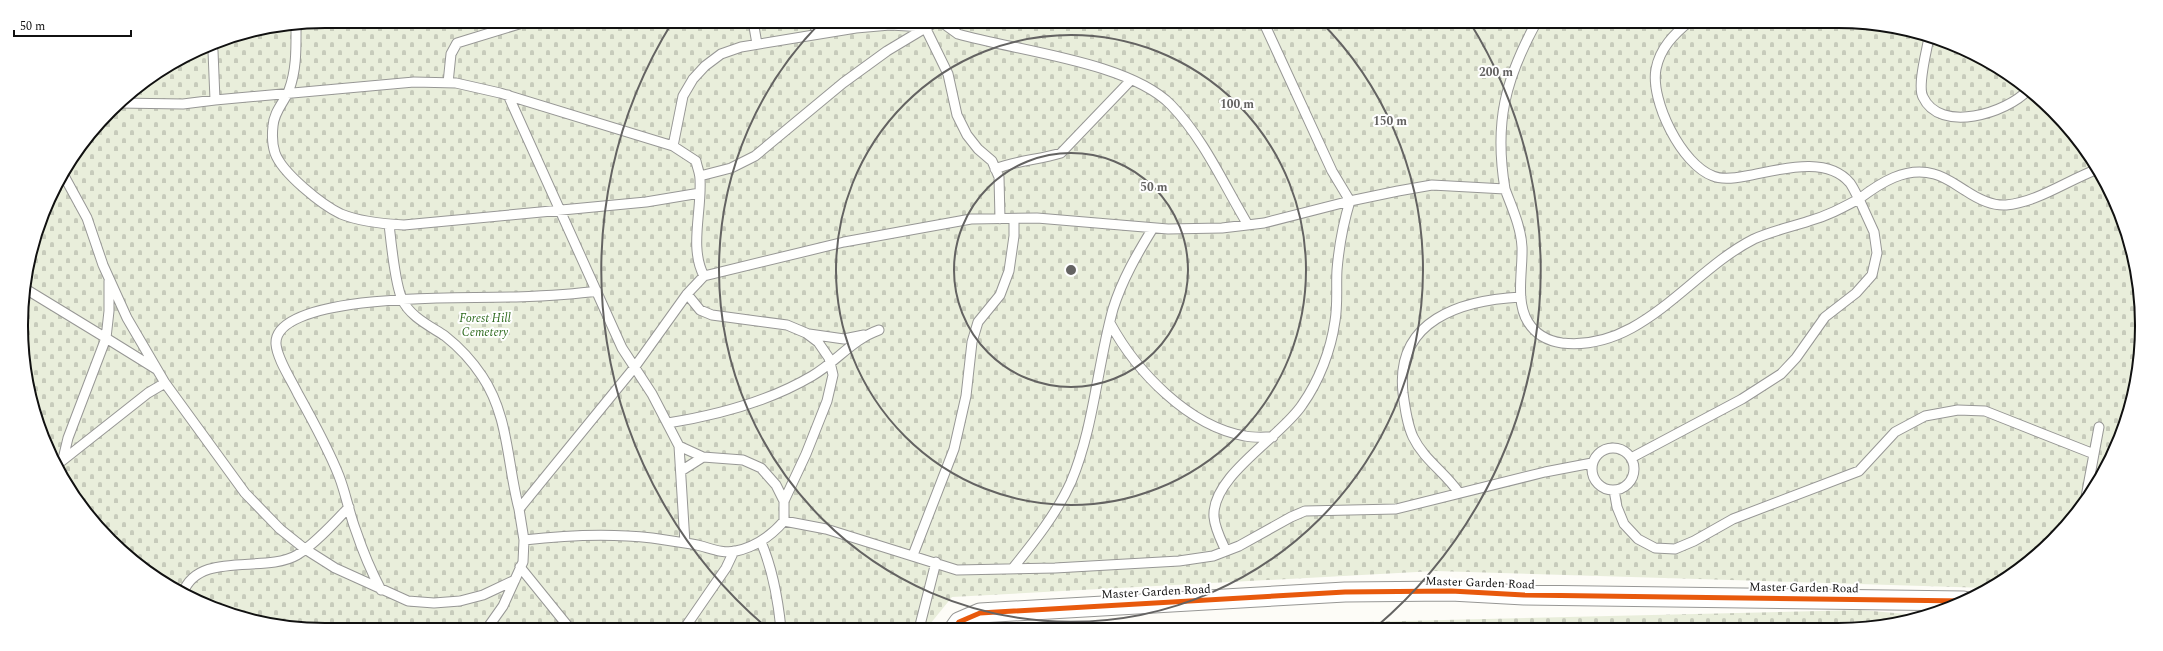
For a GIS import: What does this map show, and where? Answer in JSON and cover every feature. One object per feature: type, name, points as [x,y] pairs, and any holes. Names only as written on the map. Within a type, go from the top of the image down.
[{"type":"street","name":"Master Garden Road","points":[[958,623],[980,613],[1345,592],[1451,591],[1524,595],[1949,601]]},
{"type":"lane","points":[[448,83],[451,54],[457,43],[506,28]]},
{"type":"lane","points":[[754,28],[757,44]]},
{"type":"lane","points":[[816,28],[820,34]]},
{"type":"lane","points":[[673,146],[683,96],[693,79],[705,66],[721,54],[741,47],[757,44],[867,28]]},
{"type":"lane","points":[[700,176],[731,168],[755,156],[843,83],[886,51],[924,28]]},
{"type":"lane","points":[[926,28],[948,74],[957,115],[967,135],[978,149],[992,161],[999,177],[1000,219]]},
{"type":"lane","points":[[949,28],[958,34],[1064,59],[1131,80],[1155,91],[1171,105],[1186,122],[1248,225]]},
{"type":"lane","points":[[1226,551],[1218,533],[1214,516],[1218,496],[1243,464],[1273,437],[1302,406],[1318,379],[1328,352],[1335,322],[1339,246],[1350,201],[1332,171],[1266,28]]},
{"type":"lane","points":[[1534,28],[1513,69],[1502,118],[1500,147],[1505,189],[1516,219],[1522,246],[1521,297],[1527,321],[1535,332],[1551,341],[1574,344],[1603,340],[1627,331],[1652,315],[1708,269],[1755,239],[1833,213],[1886,181],[1899,175],[1917,172],[1934,174],[1948,180],[1976,197],[1990,203],[2006,205],[2028,200],[2092,172]]},
{"type":"lane","points":[[1631,458],[1742,399],[1781,374],[1796,358],[1825,317],[1860,288],[1872,275],[1877,253],[1874,232],[1850,182],[1834,172],[1810,166],[1783,167],[1734,178],[1713,177],[1700,169],[1686,155],[1664,116],[1656,96],[1655,70],[1661,52],[1672,36],[1682,28]]},
{"type":"lane","points":[[296,30],[296,50],[293,79],[288,92],[278,108],[273,124],[272,140],[275,154],[286,169],[301,185],[341,214],[377,223],[404,225],[646,202],[700,193]]},
{"type":"lane","points":[[1928,42],[1922,74],[1922,96],[1930,108],[1942,115],[1974,116],[1992,112],[2010,104],[2024,93]]},
{"type":"lane","points":[[213,51],[215,100]]},
{"type":"lane","points":[[995,169],[1011,162],[1047,158],[1061,153],[1131,80]]},
{"type":"lane","points":[[128,103],[183,104],[288,92],[414,82],[448,83],[508,95],[673,146],[696,161],[700,176],[697,249],[698,265],[704,276]]},
{"type":"lane","points":[[508,95],[622,348],[652,394],[679,446],[685,543]]},
{"type":"lane","points":[[66,180],[87,218],[109,278],[127,318],[165,383],[245,493],[280,529],[305,549],[336,568],[381,590],[408,601],[434,603],[460,601],[483,595],[515,580]]},
{"type":"lane","points":[[519,509],[634,368],[687,294],[704,276],[837,244],[916,228],[971,219],[1037,218],[1153,228],[1222,228],[1264,224],[1398,190],[1432,186],[1505,189]]},
{"type":"lane","points":[[913,555],[954,449],[966,396],[972,342],[978,322],[1000,295],[1009,271],[1014,236],[1014,219]]},
{"type":"lane","points":[[389,224],[401,298],[410,310],[469,358],[482,376],[495,399],[503,425],[524,540],[523,562],[503,606],[491,623]]},
{"type":"lane","points":[[1013,568],[1036,538],[1070,483],[1091,419],[1110,323],[1126,274],[1153,228]]},
{"type":"lane","points":[[61,461],[68,438],[106,338],[109,311],[109,278]]},
{"type":"lane","points":[[381,590],[365,558],[339,476],[321,437],[284,367],[276,344],[279,333],[285,325],[302,317],[338,307],[401,298],[514,297],[597,291]]},
{"type":"lane","points":[[30,292],[158,370]]},
{"type":"lane","points":[[524,540],[567,535],[622,536],[685,543],[722,552],[734,551],[760,542],[773,533],[784,522],[784,501],[806,454],[827,401],[833,375],[829,358],[818,342],[808,334],[787,325],[712,315],[700,310],[687,294]]},
{"type":"lane","points":[[1459,493],[1453,483],[1424,455],[1413,437],[1406,414],[1401,376],[1406,353],[1416,335],[1432,321],[1453,309],[1478,302],[1521,297]]},
{"type":"lane","points":[[1110,323],[1127,352],[1146,375],[1188,412],[1205,423],[1223,431],[1246,437],[1273,437]]},
{"type":"lane","points":[[808,334],[844,338],[865,335],[880,330]]},
{"type":"lane","points":[[668,423],[722,413],[786,390],[830,365],[865,335]]},
{"type":"lane","points":[[61,461],[148,393],[165,383]]},
{"type":"lane","points":[[1614,490],[1617,507],[1624,524],[1638,539],[1655,548],[1675,549],[1694,541],[1733,518],[1859,471],[1896,432],[1925,416],[1958,410],[1985,411],[2094,454]]},
{"type":"lane","points":[[2088,486],[2099,427]]},
{"type":"lane","points":[[679,446],[703,457],[743,460],[761,468],[776,485],[784,501]]},
{"type":"lane","points":[[1613,448],[1626,452],[1631,458],[1634,472],[1632,479],[1627,485],[1614,490],[1601,487],[1596,483],[1593,477],[1592,463],[1600,452],[1613,448]]},
{"type":"lane","points":[[681,471],[703,457]]},
{"type":"lane","points":[[784,522],[826,529],[958,570],[1055,568],[1179,561],[1212,556],[1239,546],[1291,517],[1305,511],[1396,509],[1545,472],[1592,463]]},
{"type":"lane","points":[[186,588],[193,577],[209,568],[278,562],[296,555],[305,549],[349,507]]},
{"type":"lane","points":[[760,542],[768,558],[775,585],[780,623]]},
{"type":"lane","points":[[688,623],[726,568],[734,551]]},
{"type":"lane","points":[[921,623],[936,562]]},
{"type":"lane","points":[[520,567],[565,623]]},
{"type":"green space","name":"Forest Hill Cemetery","points":[[1838,28],[1896,34],[1933,44],[1969,59],[2003,78],[2019,89],[2048,115],[2074,144],[2085,160],[2104,194],[2125,249],[2134,306],[2134,345],[2125,402],[2112,439],[2085,491],[2061,522],[2019,562],[1977,588],[1435,571],[952,597],[931,623],[326,623],[267,617],[249,613],[212,600],[160,573],[144,562],[115,536],[89,507],[78,491],[51,439],[38,402],[34,384],[28,326],[34,267],[38,249],[51,212],[68,177],[89,144],[115,115],[144,89],[160,78],[194,59],[230,44],[267,34],[306,29]]},
{"type":"green space","points":[[1861,610],[1908,614],[1876,620],[1838,623],[1319,623]]},
{"type":"cycle path","points":[[958,623],[980,613],[1345,592],[1451,591],[1524,595],[1949,601]]}]
